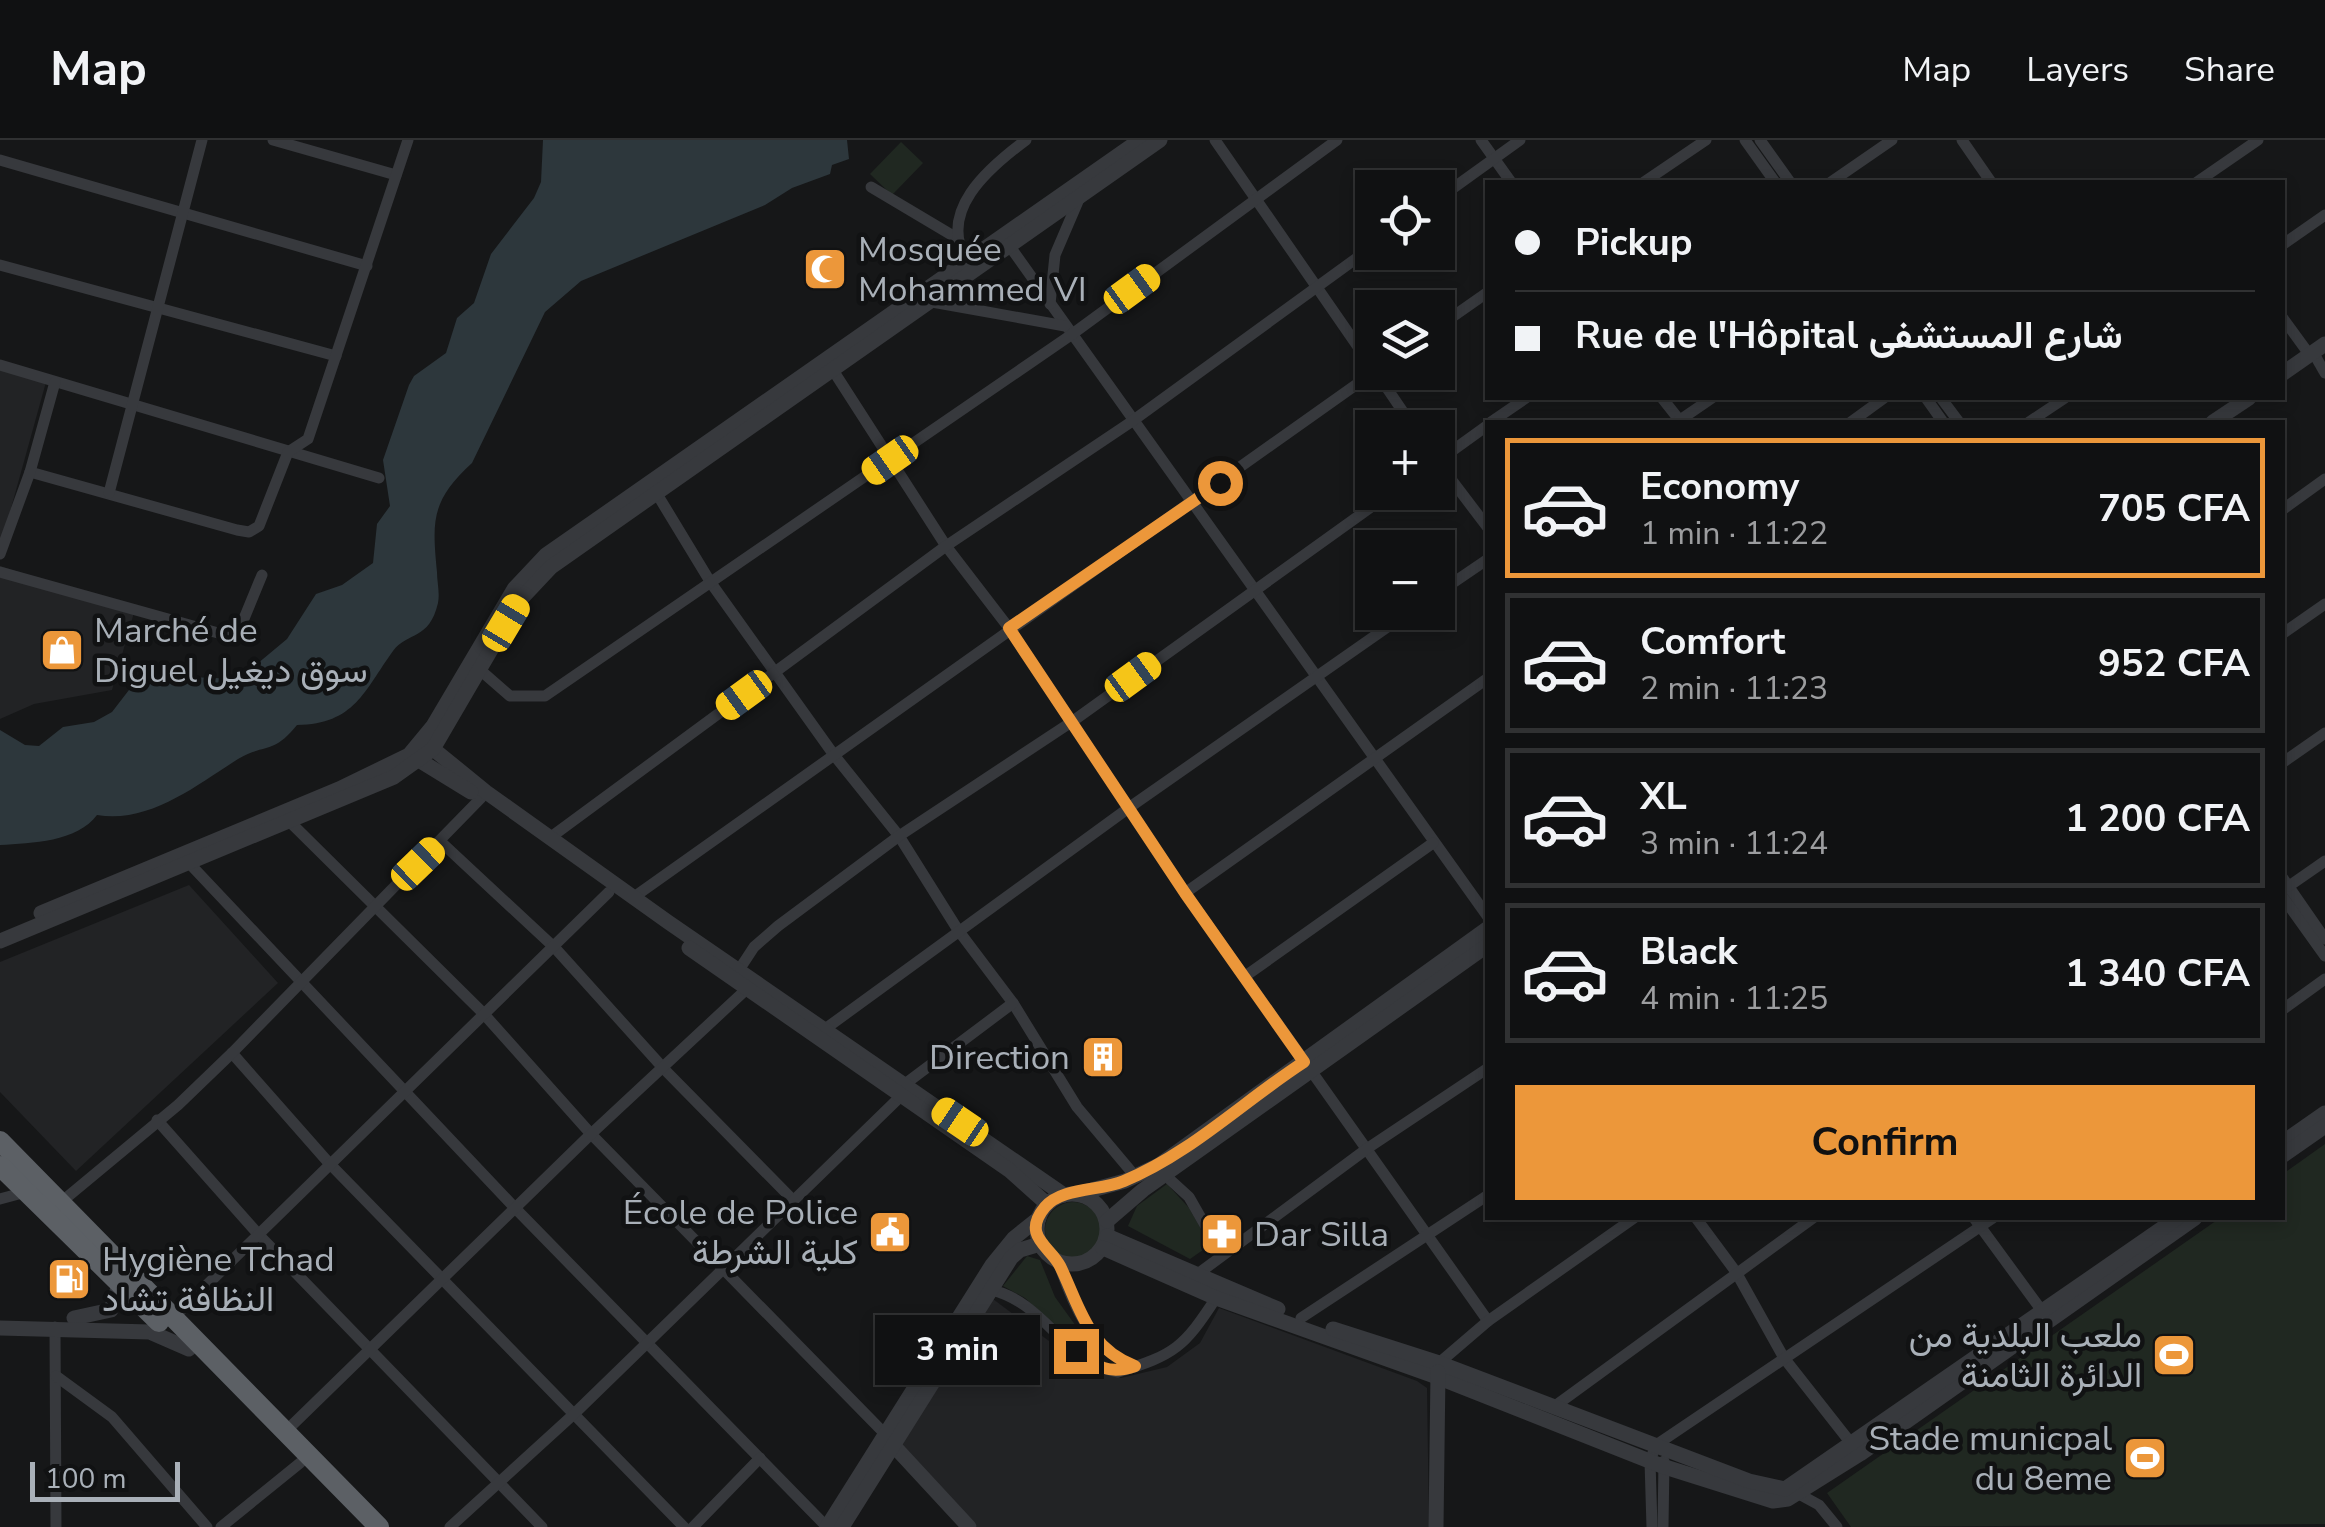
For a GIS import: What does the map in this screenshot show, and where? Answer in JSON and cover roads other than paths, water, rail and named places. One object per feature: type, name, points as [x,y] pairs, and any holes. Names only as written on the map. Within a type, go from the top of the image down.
[{"type":"highway","points":[[0,1141],[380,1527]]},
{"type":"highway","points":[[0,1166],[363,1527]]},
{"type":"street","points":[[109,493],[202,140]]},
{"type":"street","points":[[272,140],[396,175]]},
{"type":"street","points":[[30,472],[249,532],[264,519],[288,452],[308,439],[408,140]]},
{"type":"street","points":[[967,261],[956,237],[956,220],[964,203],[1026,140]]},
{"type":"street","points":[[0,930],[211,847],[422,751],[527,572],[829,364],[932,302],[1140,140]]},
{"type":"street","points":[[0,941],[189,863],[211,847],[289,821],[422,751],[534,582],[967,261],[1081,195],[1160,140]]},
{"type":"street","points":[[1215,140],[1355,345]]},
{"type":"street","points":[[479,669],[510,696],[545,696],[890,460],[1337,140]]},
{"type":"street","points":[[1481,140],[1510,180]]},
{"type":"street","points":[[1455,187],[1520,140]]},
{"type":"street","points":[[1647,180],[1706,140]]},
{"type":"street","points":[[1745,140],[1774,180]]},
{"type":"street","points":[[1760,140],[1789,180]]},
{"type":"street","points":[[1834,180],[1892,140]]},
{"type":"street","points":[[1962,140],[1991,180]]},
{"type":"street","points":[[2200,180],[2258,140]]},
{"type":"street","points":[[0,160],[366,266]]},
{"type":"street","points":[[872,187],[956,237]]},
{"type":"street","points":[[1050,304],[1055,255],[1081,195]]},
{"type":"street","points":[[2285,243],[2325,215]]},
{"type":"street","points":[[1006,241],[1485,914]]},
{"type":"street","points":[[551,836],[946,546],[1132,422],[1355,260]]},
{"type":"street","points":[[0,265],[336,356]]},
{"type":"street","points":[[1455,316],[1485,294]]},
{"type":"street","points":[[932,302],[1068,330]]},
{"type":"street","points":[[2285,320],[2319,360]]},
{"type":"street","points":[[2285,381],[2319,360],[2325,344]]},
{"type":"street","points":[[2285,373],[2319,360]]},
{"type":"street","points":[[829,364],[946,546],[1009,628],[1185,893],[1488,1321]]},
{"type":"street","points":[[0,365],[379,478]]},
{"type":"street","points":[[0,554],[30,472],[55,382]]},
{"type":"street","points":[[634,897],[1355,385]]},
{"type":"street","points":[[1495,420],[1523,400]]},
{"type":"street","points":[[1682,420],[1709,400]]},
{"type":"street","points":[[1853,420],[1881,400]]},
{"type":"street","points":[[2032,420],[2062,400]]},
{"type":"street","points":[[2217,420],[2246,400]]},
{"type":"street","points":[[2230,420],[2259,400]]},
{"type":"street","points":[[1455,449],[1485,427]]},
{"type":"street","points":[[2285,508],[2325,479]]},
{"type":"street","points":[[1455,484],[1485,524]]},
{"type":"street","points":[[657,494],[711,584],[834,755],[899,836],[958,930],[1013,1003],[1076,1107],[1135,1176]]},
{"type":"street","points":[[736,974],[778,926],[899,836],[1073,720],[1367,510]]},
{"type":"street","points":[[1455,581],[1485,561]]},
{"type":"street","points":[[0,572],[236,638],[262,575]]},
{"type":"street","points":[[2285,632],[2325,604]]},
{"type":"street","points":[[825,1030],[958,930],[1383,630]]},
{"type":"street","points":[[1185,893],[1485,680]]},
{"type":"street","points":[[2285,761],[2325,733]]},
{"type":"street","points":[[422,751],[610,892],[736,974]]},
{"type":"street","points":[[422,751],[551,836],[751,986],[903,1090],[1071,1195],[1096,1203],[1106,1235],[1216,1298],[1555,1406],[1773,1501],[1797,1493],[2173,1220]]},
{"type":"street","points":[[60,1203],[232,1053],[481,798]]},
{"type":"street","points":[[289,821],[373,908],[483,1012],[591,1134],[724,1266],[969,1527]]},
{"type":"street","points":[[441,842],[554,948],[665,1070],[794,1200]]},
{"type":"street","points":[[1244,977],[1434,843]]},
{"type":"street","points":[[2285,886],[2325,862]]},
{"type":"street","points":[[189,863],[515,1208],[827,1527],[1011,1258],[1020,1250],[1040,1244]]},
{"type":"street","points":[[2285,886],[2325,939]]},
{"type":"street","points":[[2285,886],[2325,956]]},
{"type":"street","points":[[173,1318],[328,1162],[610,892]]},
{"type":"street","points":[[1058,1261],[1078,1264],[1166,1176],[1485,930]]},
{"type":"street","points":[[842,1527],[1002,1251],[1043,1211],[1071,1195],[1158,1165],[1485,947]]},
{"type":"street","points":[[2285,1008],[2325,978]]},
{"type":"street","points":[[751,986],[825,1030],[1009,1170],[1043,1211],[1040,1244]]},
{"type":"street","points":[[285,1432],[591,1134],[665,1070],[751,986]]},
{"type":"street","points":[[450,1527],[574,1414],[903,1090],[1013,1003]]},
{"type":"street","points":[[232,1053],[328,1162],[684,1527]]},
{"type":"street","points":[[1195,1276],[1368,1148],[1485,1070]]},
{"type":"street","points":[[2285,1141],[2325,1113]]},
{"type":"street","points":[[157,1120],[259,1235],[542,1527]]},
{"type":"street","points":[[2285,1154],[2325,1126]]},
{"type":"street","points":[[1166,1176],[1189,1197],[1222,1255]]},
{"type":"street","points":[[0,1199],[26,1192]]},
{"type":"street","points":[[1302,1318],[1485,1197]]},
{"type":"street","points":[[1436,1527],[1438,1370],[1488,1321],[1631,1220]]},
{"type":"street","points":[[1697,1220],[1736,1272],[1784,1358],[1856,1450]]},
{"type":"street","points":[[1555,1406],[1810,1220]]},
{"type":"street","points":[[2046,1316],[2193,1220]]},
{"type":"street","points":[[1652,1527],[1660,1453],[1784,1358],[1977,1222],[2046,1316]]},
{"type":"street","points":[[1106,1235],[1195,1276],[1438,1370],[1660,1453],[1765,1486],[1785,1489],[1856,1450]]},
{"type":"street","points":[[1040,1244],[1058,1261],[1069,1296],[1098,1341],[1118,1360],[1135,1366]]},
{"type":"street","points":[[0,1320],[104,1315],[116,1303],[119,1285]]},
{"type":"street","points":[[991,1290],[1014,1297],[1031,1308],[1095,1365],[1118,1372],[1163,1358],[1185,1344],[1216,1298]]},
{"type":"street","points":[[0,1328],[150,1332],[188,1349]]},
{"type":"street","points":[[55,1328],[56,1527]]},
{"type":"street","points":[[56,1376],[112,1417],[207,1527]]},
{"type":"street","points":[[1660,1453],[1663,1527]]},
{"type":"street","points":[[693,1527],[760,1458]]},
{"type":"street","points":[[221,1527],[300,1463]]},
{"type":"street","points":[[1797,1493],[1820,1505],[1837,1527]]},
{"type":"place","name":"Mosquée Mohammed VI","points":[[825,269]]},
{"type":"place","name":"Marché de Diguel سوق ديغيل","points":[[62,650]]},
{"type":"place","name":"Direction","points":[[1103,1057]]},
{"type":"place","name":"École de Police كلية الشرطة","points":[[890,1232]]},
{"type":"place","name":"Dar Silla","points":[[1222,1234]]},
{"type":"place","name":"Hygiène Tchad النظافة تشاد","points":[[69,1279]]},
{"type":"place","name":"ملعب البلدية من الدائرة الثامنة","points":[[2174,1355]]},
{"type":"place","name":"Stade municpal du 8eme","points":[[2145,1458]]}]
